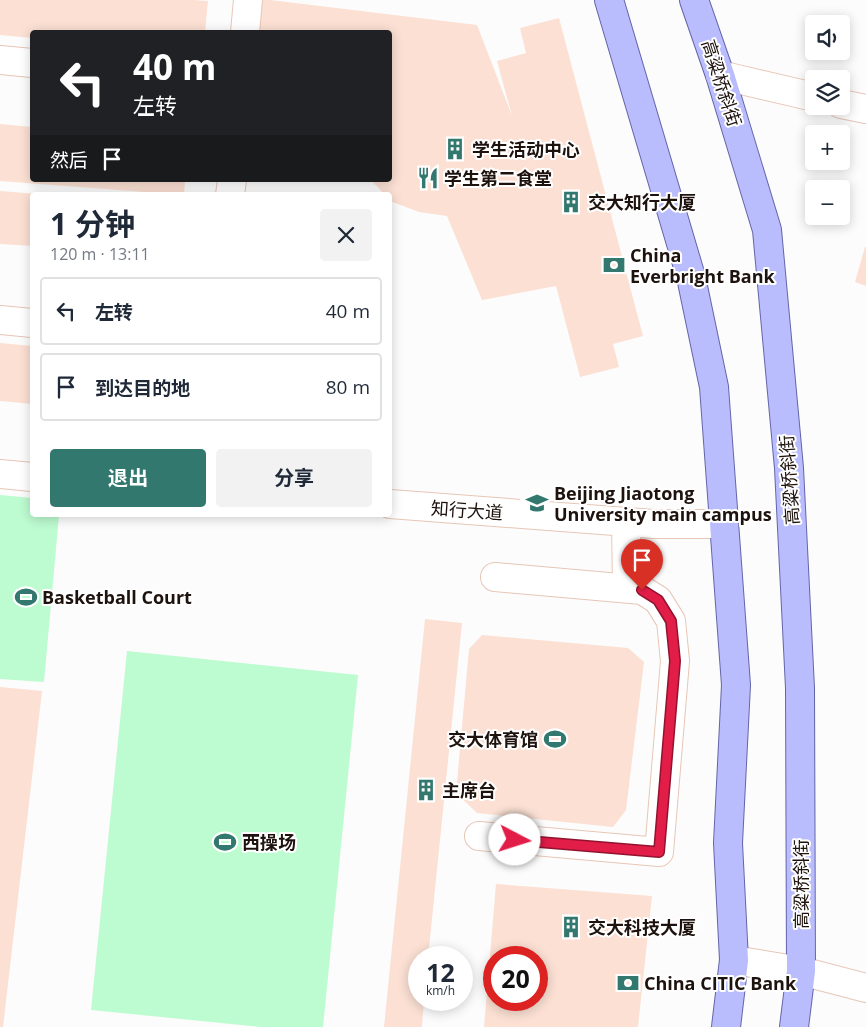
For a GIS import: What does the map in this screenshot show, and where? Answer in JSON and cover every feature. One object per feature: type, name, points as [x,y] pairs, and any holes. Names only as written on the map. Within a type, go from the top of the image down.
[{"type":"main road","points":[[609,0],[691,277],[714,387],[736,685],[728,843],[734,960],[726,1027]]},
{"type":"main road","name":"高粱桥斜街","points":[[694,0],[720,75],[767,230],[788,448],[800,688],[801,971],[794,1027]]},
{"type":"street","points":[[245,30],[248,0]]},
{"type":"street","points":[[0,60],[30,63]]},
{"type":"street","points":[[720,75],[805,95]]},
{"type":"street","points":[[850,106],[866,110]]},
{"type":"street","points":[[0,320],[30,323]]},
{"type":"street","points":[[0,474],[30,477]]},
{"type":"street","name":"知行大道","points":[[392,504],[654,524],[724,524]]},
{"type":"street","points":[[626,522],[627,588]]},
{"type":"street","points":[[479,836],[659,852],[675,661],[671,621],[658,600],[642,590],[495,577]]},
{"type":"street","points":[[734,960],[801,971],[866,988]]},
{"type":"green space","name":"Basketball Court","points":[[0,495],[30,498],[30,517],[59,517],[44,682],[0,679]]},
{"type":"green space","name":"西操场","points":[[127,651],[358,675],[323,1027],[261,1027],[91,1010]]},
{"type":"building","points":[[0,0],[208,1],[205,30],[30,30],[30,38],[0,35]]},
{"type":"building","points":[[253,0],[270,0],[477,25],[512,116],[497,61],[526,53],[520,28],[559,18],[643,336],[613,344],[619,367],[580,377],[556,286],[482,300],[447,216],[419,212],[392,202],[392,192],[382,192],[373,182],[392,182],[392,30],[250,30]]},
{"type":"building","points":[[0,124],[30,127],[30,182],[185,182],[184,192],[145,192],[0,181]]},
{"type":"building","points":[[0,191],[30,193],[30,246],[0,244]]},
{"type":"building","points":[[866,247],[866,286],[855,282]]},
{"type":"building","points":[[0,343],[30,346],[30,404],[0,401]]},
{"type":"building","name":"主席台","points":[[425,619],[462,623],[429,946],[408,946],[408,1011],[423,1011],[422,1027],[384,1027]]},
{"type":"building","points":[[482,635],[628,648],[644,662],[626,810],[613,827],[477,813],[456,793],[469,649]]},
{"type":"building","points":[[0,687],[42,691],[3,1027],[0,1027]]},
{"type":"building","name":"交大科技大厦","points":[[496,884],[652,896],[638,1027],[484,1027],[485,1011],[548,1011],[548,946],[491,946]]},
{"type":"place","name":"学生活动中心","points":[[455,149]]},
{"type":"place","name":"学生第二食堂","points":[[428,178]]},
{"type":"place","name":"交大知行大厦","points":[[571,202]]},
{"type":"place","name":"China Everbright Bank","points":[[614,265]]},
{"type":"place","name":"Beijing Jiaotong University main campus","points":[[537,503]]},
{"type":"place","name":"Basketball Court","points":[[26,597]]},
{"type":"place","name":"交大体育馆","points":[[555,739]]},
{"type":"place","name":"主席台","points":[[426,790]]},
{"type":"place","name":"西操场","points":[[225,842]]},
{"type":"place","name":"交大科技大厦","points":[[571,927]]},
{"type":"place","name":"China CITIC Bank","points":[[628,983]]},
{"type":"route","points":[[515,840],[659,852],[675,661],[671,621],[658,600],[642,590]]}]
